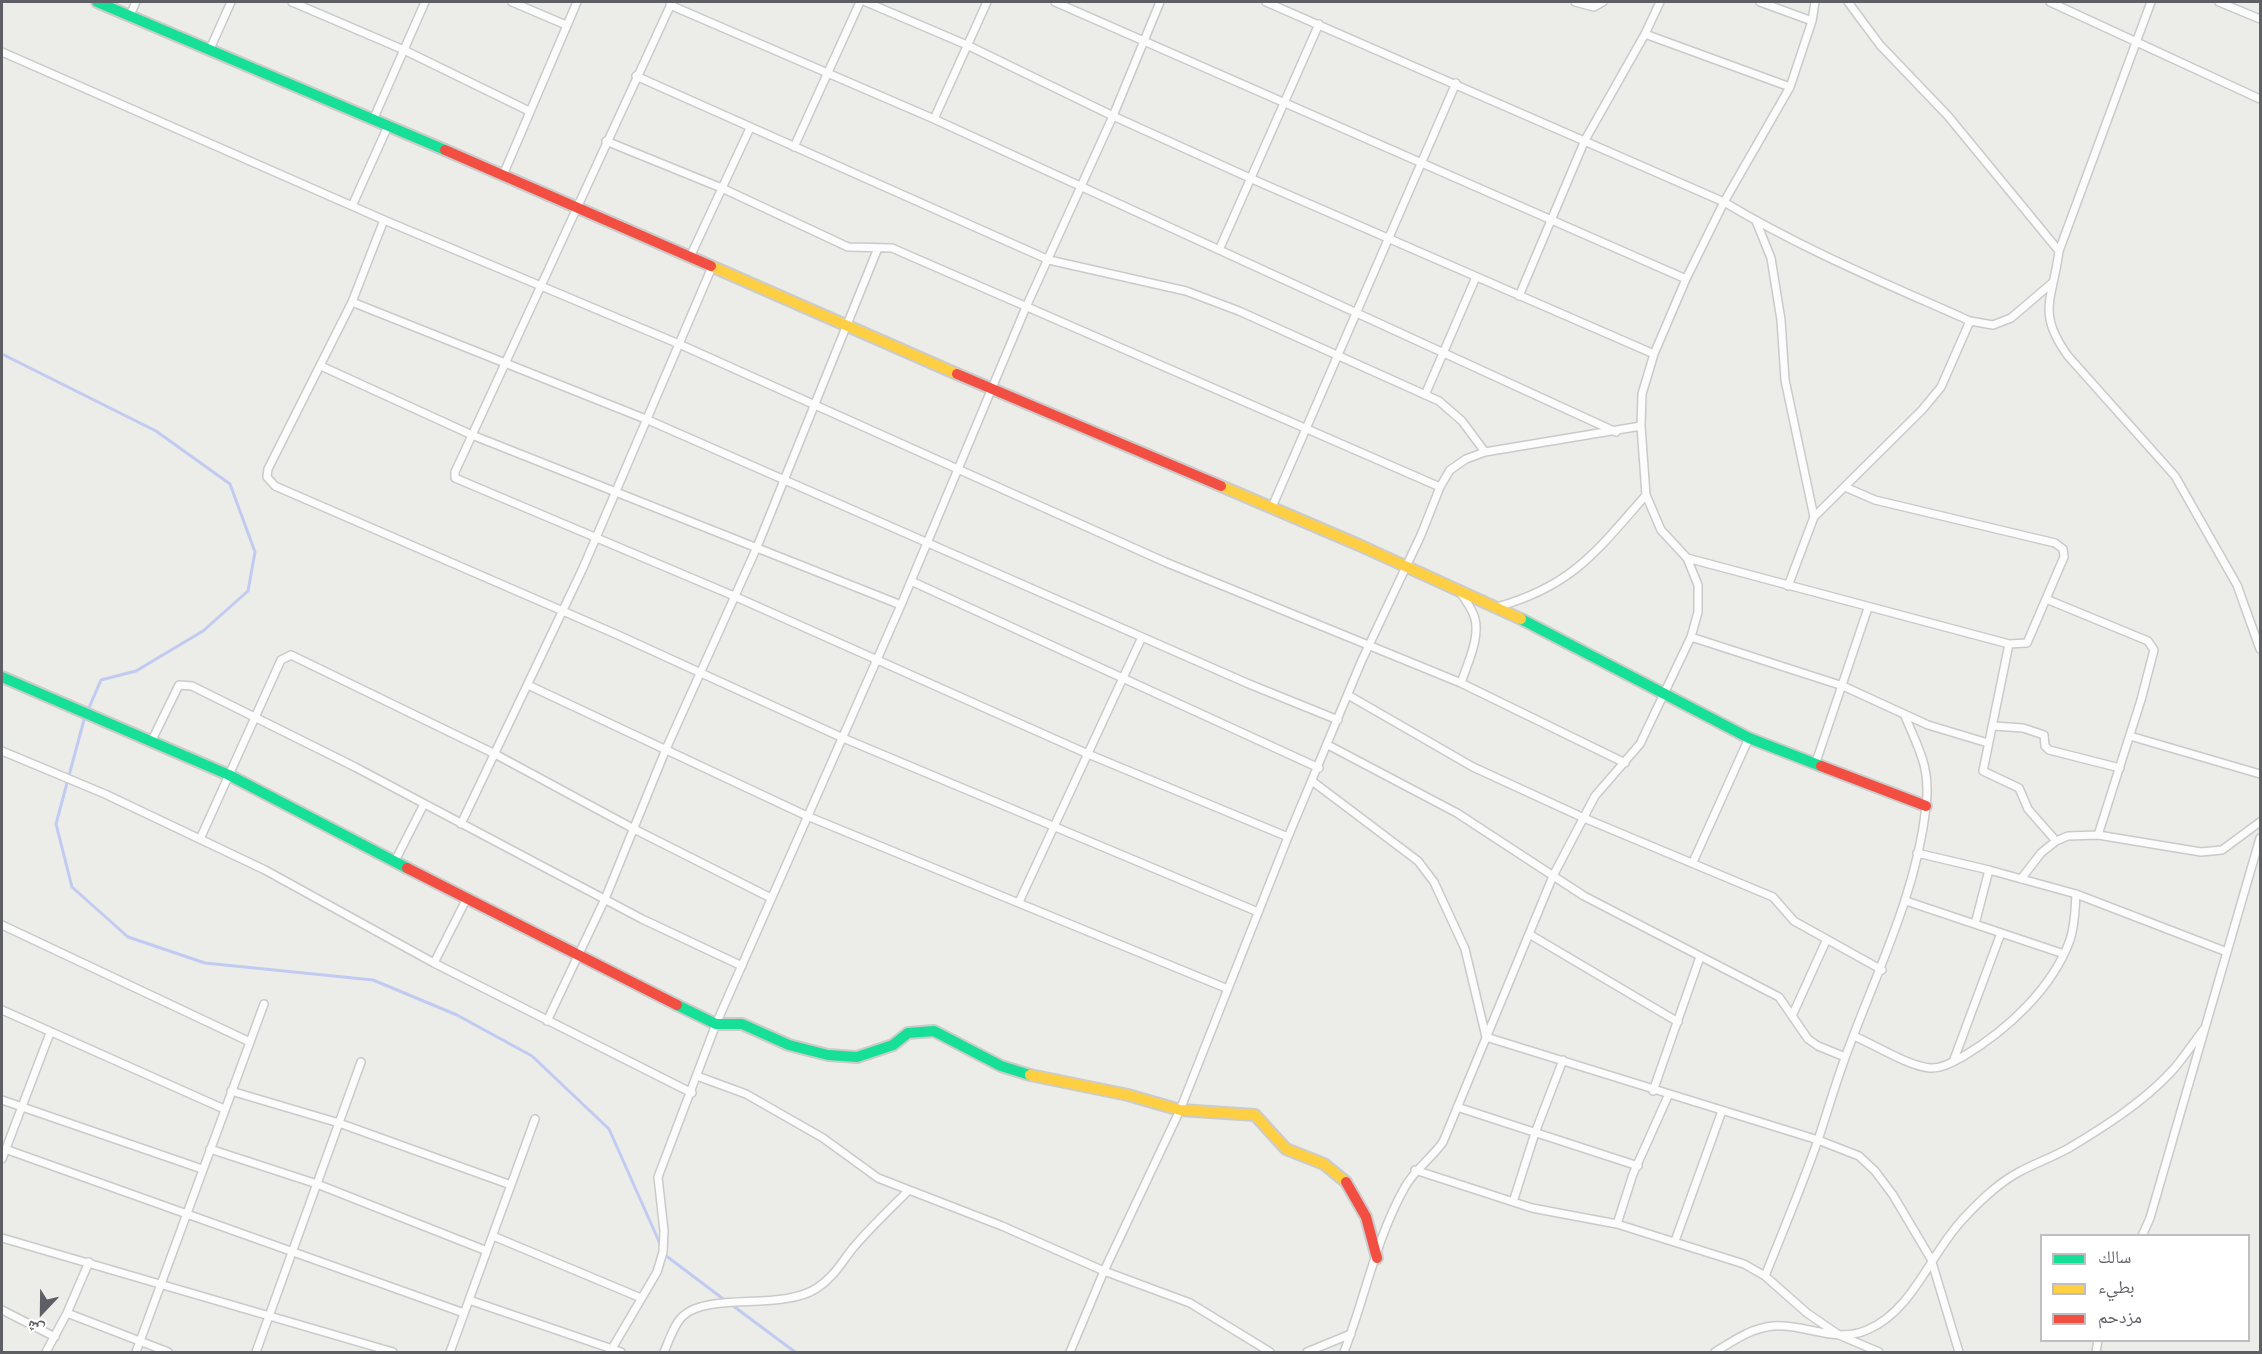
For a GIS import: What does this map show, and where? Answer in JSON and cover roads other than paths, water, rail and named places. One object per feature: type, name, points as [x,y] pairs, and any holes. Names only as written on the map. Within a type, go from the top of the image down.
[{"type":"street","points":[[97,2],[576,206],[847,327],[1272,507],[1497,607],[1749,738],[1926,806]]},
{"type":"street","points":[[130,15],[136,2]]},
{"type":"street","points":[[210,49],[231,2]]},
{"type":"street","points":[[292,2],[404,50],[529,111]]},
{"type":"street","points":[[373,120],[425,2]]},
{"type":"street","points":[[512,2],[566,25]]},
{"type":"street","points":[[503,175],[577,2]]},
{"type":"street","points":[[794,147],[827,71],[861,2]]},
{"type":"street","points":[[866,2],[967,45],[1113,116],[1252,179],[1654,354]]},
{"type":"street","points":[[934,119],[987,2]]},
{"type":"street","points":[[1055,2],[1686,279]]},
{"type":"street","points":[[611,1351],[657,1272],[663,1252],[664,1215],[658,1177],[692,1094],[716,1024],[901,605],[994,388],[1026,307],[1082,187],[1160,2]]},
{"type":"street","points":[[1266,2],[1724,201],[1756,221],[1822,255],[1970,321],[1993,325],[2011,318],[2052,283]]},
{"type":"street","points":[[1575,2],[1594,7],[1603,2]]},
{"type":"street","points":[[1519,296],[1585,140],[1645,34],[1660,2]]},
{"type":"street","points":[[1760,2],[1812,21]]},
{"type":"street","points":[[1344,1353],[1395,1206],[1415,1170],[1432,1158],[1443,1142],[1553,876],[1595,796],[1640,744],[1691,638],[1698,612],[1698,585],[1687,558],[1660,530],[1646,495],[1641,426],[1642,394],[1654,354],[1686,279],[1724,201],[1790,87],[1812,21],[1815,2]]},
{"type":"street","points":[[1848,2],[1880,45],[1948,116],[2059,251]]},
{"type":"street","points":[[2050,2],[2260,99]]},
{"type":"street","points":[[2151,2],[2059,251],[2048,317],[2054,336],[2068,356],[2175,476],[2237,585],[2260,649]]},
{"type":"street","points":[[2219,2],[2260,20]]},
{"type":"street","points":[[1288,837],[1088,754],[734,596],[459,480],[455,472],[671,3],[934,119],[1616,432]]},
{"type":"street","points":[[1219,250],[1320,24]]},
{"type":"street","points":[[1645,34],[1790,87]]},
{"type":"street","points":[[2,52],[384,220],[541,284],[679,344],[1165,562],[1368,647],[1461,683],[1625,763]]},
{"type":"street","points":[[636,76],[1049,260],[1186,291],[1239,311],[1439,401],[1462,421],[1485,452]]},
{"type":"street","points":[[1272,507],[1456,83]]},
{"type":"street","points":[[352,206],[388,126]]},
{"type":"street","points":[[690,257],[724,189],[750,128]]},
{"type":"street","points":[[606,141],[724,189],[848,247],[892,248],[1307,427],[1440,487]]},
{"type":"street","points":[[384,220],[352,302],[268,469],[267,477],[274,486],[563,611],[843,738],[1258,912]]},
{"type":"street","points":[[1756,221],[1771,258],[1781,320],[1785,380],[1814,517]]},
{"type":"street","points":[[547,1021],[605,898],[666,749],[757,547],[878,248]]},
{"type":"street","points":[[461,824],[563,611],[648,420],[712,267]]},
{"type":"street","points":[[1425,395],[1476,277]]},
{"type":"street","points":[[352,302],[648,420],[784,482],[1338,720]]},
{"type":"street","points":[[1788,586],[1814,517],[1922,410],[1941,387],[1970,321]]},
{"type":"street","points":[[321,366],[472,435],[901,605]]},
{"type":"street","points":[[1070,1353],[1104,1272],[1180,1110],[1288,837],[1368,647],[1440,487],[1450,470],[1466,459],[1485,452],[1616,432],[1641,426]]},
{"type":"street","points":[[1687,558],[2009,644],[2027,643],[2064,557],[2063,549],[2055,543],[1875,500],[1845,487]]},
{"type":"street","points":[[1497,607],[1526,599],[1569,576],[1586,562],[1646,495]]},
{"type":"street","points":[[911,581],[1318,768]]},
{"type":"street","points":[[1459,590],[1475,618],[1476,628],[1473,649],[1461,683]]},
{"type":"street","points":[[2046,599],[2151,645],[2153,661],[2098,835]]},
{"type":"street","points":[[1815,765],[1868,608]]},
{"type":"street","points":[[1019,902],[1142,637]]},
{"type":"street","points":[[1691,638],[1843,686],[1905,716],[1988,743]]},
{"type":"street","points":[[2009,644],[1983,771],[2019,788],[2028,809],[2056,841]]},
{"type":"street","points":[[201,839],[281,660],[291,655],[495,754],[633,829],[771,898]]},
{"type":"street","points":[[2,677],[229,775],[577,956],[716,1024],[730,1022],[742,1024],[789,1045],[828,1055],[857,1057],[893,1045],[908,1033],[934,1031],[1001,1066],[1044,1080],[1128,1095],[1180,1110],[1255,1115],[1275,1141],[1288,1150],[1324,1164],[1343,1177],[1361,1201],[1377,1258]]},
{"type":"street","points":[[152,740],[178,685],[184,684],[424,804],[669,933],[742,966]]},
{"type":"street","points":[[528,685],[807,816],[1228,989]]},
{"type":"street","points":[[1348,695],[1473,767],[1584,818],[1773,897],[1794,921],[1826,941],[1882,970]]},
{"type":"street","points":[[1766,1276],[1818,1140],[1845,1057],[1882,970],[1906,901],[1926,806],[1926,771],[1920,746],[1905,716]]},
{"type":"street","points":[[1994,726],[2031,730],[2044,735],[2045,746],[2049,750],[2120,768]]},
{"type":"street","points":[[2130,736],[2260,774]]},
{"type":"street","points":[[1693,862],[1749,738]]},
{"type":"street","points":[[1328,745],[1457,813],[1553,876],[1700,957],[1779,997],[1809,1039],[1818,1046],[1845,1057]]},
{"type":"street","points":[[2,751],[201,839],[265,870],[434,963],[692,1094]]},
{"type":"street","points":[[1312,782],[1418,861],[1434,882],[1465,949],[1486,1037]]},
{"type":"street","points":[[396,861],[424,804]]},
{"type":"street","points":[[2021,879],[2041,853],[2056,841],[2068,836],[2098,835],[2201,852],[2222,850],[2260,822]]},
{"type":"street","points":[[2143,1234],[2150,1218],[2260,838]]},
{"type":"street","points":[[1917,853],[2076,894],[2227,952]]},
{"type":"street","points":[[1975,924],[1989,870]]},
{"type":"street","points":[[1854,1036],[1920,1065],[1939,1067],[1953,1062],[2000,1033],[2012,1022],[2048,978],[2064,954],[2075,922],[2076,894]]},
{"type":"street","points":[[434,963],[467,898]]},
{"type":"street","points":[[1906,901],[2064,954]]},
{"type":"street","points":[[2,925],[250,1042]]},
{"type":"street","points":[[1953,1062],[2001,933]]},
{"type":"street","points":[[1529,934],[1678,1022]]},
{"type":"street","points":[[1792,1016],[1826,941]]},
{"type":"street","points":[[1653,1091],[1700,957]]},
{"type":"street","points":[[136,1353],[185,1214],[264,1004]]},
{"type":"street","points":[[2,1010],[224,1109]]},
{"type":"street","points":[[1715,1353],[1739,1337],[1773,1326],[1839,1335],[1865,1331],[1891,1316],[1913,1290],[1931,1259],[1964,1219],[2005,1180],[2070,1147],[2151,1092],[2172,1071],[2204,1029]]},
{"type":"street","points":[[2,1160],[20,1107],[50,1033]]},
{"type":"street","points":[[1486,1037],[1563,1060],[1653,1091],[1818,1140],[1848,1151],[1867,1163],[1893,1195],[1931,1259],[1959,1353]]},
{"type":"street","points":[[1513,1202],[1535,1133],[1563,1060]]},
{"type":"street","points":[[256,1353],[362,1062]]},
{"type":"street","points":[[697,1076],[746,1094],[824,1138],[878,1178],[1002,1226],[1104,1272],[1190,1303],[1270,1353]]},
{"type":"street","points":[[231,1091],[339,1123],[511,1185]]},
{"type":"street","points":[[1617,1224],[1668,1095]]},
{"type":"street","points":[[2,1100],[202,1169]]},
{"type":"street","points":[[1457,1107],[1638,1166]]},
{"type":"street","points":[[1675,1241],[1722,1111]]},
{"type":"street","points":[[450,1353],[535,1119]]},
{"type":"street","points":[[6,1149],[464,1313]]},
{"type":"street","points":[[210,1149],[317,1184],[487,1251]]},
{"type":"street","points":[[1415,1170],[1513,1202],[1617,1224],[1733,1260],[1766,1276],[1807,1313],[1839,1335],[1879,1353]]},
{"type":"street","points":[[664,1353],[682,1317],[691,1310],[713,1304],[760,1302],[814,1290],[834,1276],[852,1249],[908,1191]]},
{"type":"street","points":[[493,1236],[641,1298]]},
{"type":"street","points":[[2,1238],[393,1353]]},
{"type":"street","points":[[46,1353],[67,1313],[89,1262]]},
{"type":"street","points":[[469,1300],[621,1353]]},
{"type":"street","points":[[2,1310],[55,1337]]},
{"type":"street","points":[[67,1313],[168,1353]]},
{"type":"street","points":[[1307,1353],[1351,1334]]},
{"type":"waterway","points":[[2,354],[156,431],[230,484],[255,552],[248,591],[203,631],[136,671],[101,680],[88,710]]},
{"type":"waterway","points":[[85,716],[56,824],[72,887],[128,937],[205,963],[373,980],[457,1015],[532,1056],[609,1129],[661,1246]]},
{"type":"waterway","points":[[665,1255],[726,1301]]},
{"type":"waterway","points":[[732,1305],[795,1352]]}]
